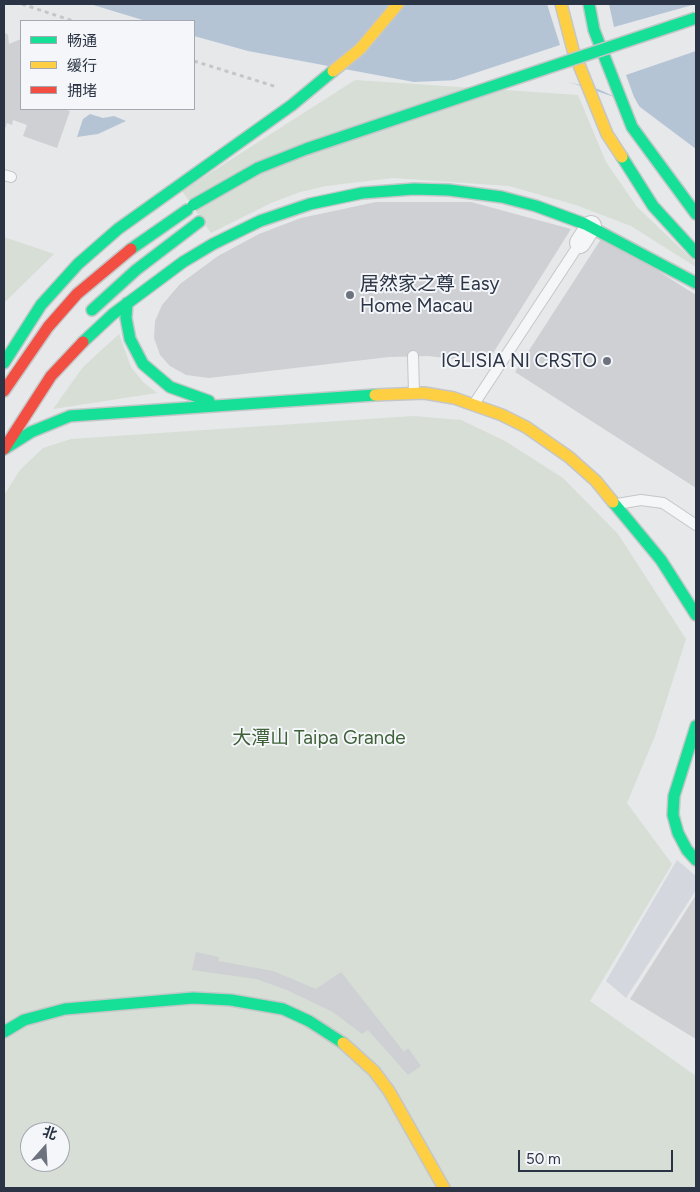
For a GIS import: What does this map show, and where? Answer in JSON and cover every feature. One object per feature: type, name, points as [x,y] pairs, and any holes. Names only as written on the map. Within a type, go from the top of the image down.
[{"type":"main road","points":[[4,363],[41,305],[78,264],[118,229],[292,104],[360,49],[398,4]]},
{"type":"main road","points":[[561,4],[573,50],[607,134],[653,206],[696,253]]},
{"type":"main road","points":[[590,4],[594,30],[632,127],[696,214]]},
{"type":"main road","points":[[4,391],[48,327],[77,294],[140,242],[193,206],[258,168],[306,149],[696,18]]},
{"type":"main road","points":[[575,78],[622,63]]},
{"type":"main road","points":[[4,450],[30,404],[62,362],[93,331],[127,303],[191,258],[244,228],[310,204],[362,193],[414,189],[475,193],[536,206],[591,226],[696,284]]},
{"type":"main road","points":[[85,317],[136,270],[203,220]]},
{"type":"main road","points":[[127,303],[126,318],[130,338],[139,358],[148,370],[170,388],[222,405]]},
{"type":"main road","points":[[4,450],[25,400],[46,364]]},
{"type":"main road","points":[[4,450],[31,432],[70,416],[414,393],[454,398],[510,419],[550,442],[596,481],[661,560],[696,615]]},
{"type":"main road","points":[[696,726],[674,796],[673,815],[678,833],[687,850],[696,860]]},
{"type":"main road","points":[[4,1032],[24,1020],[65,1009],[144,1001],[193,998],[232,1000],[283,1010],[309,1020],[333,1034],[374,1071],[389,1091],[444,1188]]},
{"type":"street","points":[[580,243],[591,226]]},
{"type":"lane","points":[[474,405],[580,243]]},
{"type":"lane","points":[[413,356],[414,393]]},
{"type":"lane","points":[[614,504],[641,500],[658,502],[676,510],[696,525]]},
{"type":"path","points":[[22,4],[70,20]]},
{"type":"path","points":[[195,61],[283,89]]},
{"type":"shaded area","points":[[677,860],[696,876],[696,890],[626,998],[606,981]]},
{"type":"green space","points":[[355,80],[578,95],[606,162],[637,207],[696,263],[696,267],[631,226],[576,205],[509,186],[393,178],[326,186],[300,192],[271,203],[211,233],[182,191]]},
{"type":"green space","points":[[4,237],[54,254],[4,303]]},
{"type":"green space","points":[[119,334],[131,367],[143,382],[157,393],[53,409],[83,367]]},
{"type":"green space","name":"大潭山 Taipa Grande","points":[[413,416],[461,420],[505,441],[563,478],[618,534],[686,639],[655,736],[627,803],[672,864],[590,1001],[696,1076],[696,1188],[4,1188],[4,495],[20,470],[43,448],[71,439]]},
{"type":"water","points":[[90,4],[696,4],[696,149],[636,104],[550,76],[414,82],[248,51],[195,36],[195,20],[143,20]]},
{"type":"water","points":[[90,114],[103,118],[114,116],[126,121],[98,134],[77,137],[83,119]]},
{"type":"pier","points":[[547,4],[609,4],[614,27],[696,4],[696,51],[626,75],[634,97],[643,113],[635,106],[598,89],[550,78],[448,82],[560,45]]},
{"type":"building","points":[[4,32],[8,35],[9,44],[20,39],[20,110],[70,111],[57,148],[23,136],[27,125],[13,120],[12,125],[7,123],[4,132]]},
{"type":"building","name":"居然家之尊 Easy Home Macau","points":[[376,202],[471,202],[571,229],[485,366],[455,359],[428,356],[389,357],[209,378],[186,375],[170,366],[160,355],[154,338],[155,321],[162,305],[180,284],[218,256],[259,234],[301,218]]},
{"type":"building","points":[[603,236],[696,295],[696,488],[515,372]]},
{"type":"building","points":[[696,895],[696,1039],[630,999]]},
{"type":"building","points":[[196,952],[219,957],[218,961],[273,971],[316,989],[341,972],[404,1052],[408,1048],[421,1066],[408,1075],[368,1030],[362,1034],[333,1012],[287,990],[256,979],[192,970]]},
{"type":"traffic: fast","points":[[589,4],[594,30],[632,127],[696,214]]},
{"type":"traffic: fast","points":[[193,205],[258,168],[306,149],[696,18]]},
{"type":"traffic: fast","points":[[4,363],[41,305],[78,264],[118,229],[292,105],[333,71]]},
{"type":"traffic: fast","points":[[622,157],[653,206],[696,253]]},
{"type":"traffic: fast","points":[[83,342],[113,314],[183,262],[213,244],[260,221],[310,204],[362,193],[414,189],[449,190],[502,197],[536,206],[585,224],[696,283]]},
{"type":"traffic: fast","points":[[131,249],[187,210]]},
{"type":"traffic: fast","points":[[92,310],[136,270],[199,222]]},
{"type":"traffic: fast","points":[[127,303],[126,318],[130,339],[143,364],[170,387],[209,401]]},
{"type":"traffic: fast","points":[[4,449],[31,432],[70,416],[375,395]]},
{"type":"traffic: fast","points":[[613,502],[661,560],[696,615]]},
{"type":"traffic: fast","points":[[696,726],[674,796],[673,815],[678,833],[687,850],[696,860]]},
{"type":"traffic: fast","points":[[4,1032],[24,1020],[65,1009],[193,998],[231,1000],[283,1009],[309,1021],[343,1043]]},
{"type":"traffic: slow","points":[[333,71],[360,49],[398,4]]},
{"type":"traffic: slow","points":[[561,4],[573,50],[607,134],[622,157]]},
{"type":"traffic: slow","points":[[375,395],[424,393],[454,398],[502,415],[526,427],[569,457],[596,481],[613,502]]},
{"type":"traffic: slow","points":[[343,1043],[374,1071],[389,1091],[444,1188]]},
{"type":"traffic: jam","points":[[4,391],[48,327],[77,294],[131,249]]},
{"type":"traffic: jam","points":[[4,449],[51,376],[83,342]]},
{"type":"place","name":"居然家之尊 Easy Home Macau","points":[[350,295]]},
{"type":"place","name":"IGLISIA NI CRSTO","points":[[607,361]]}]
